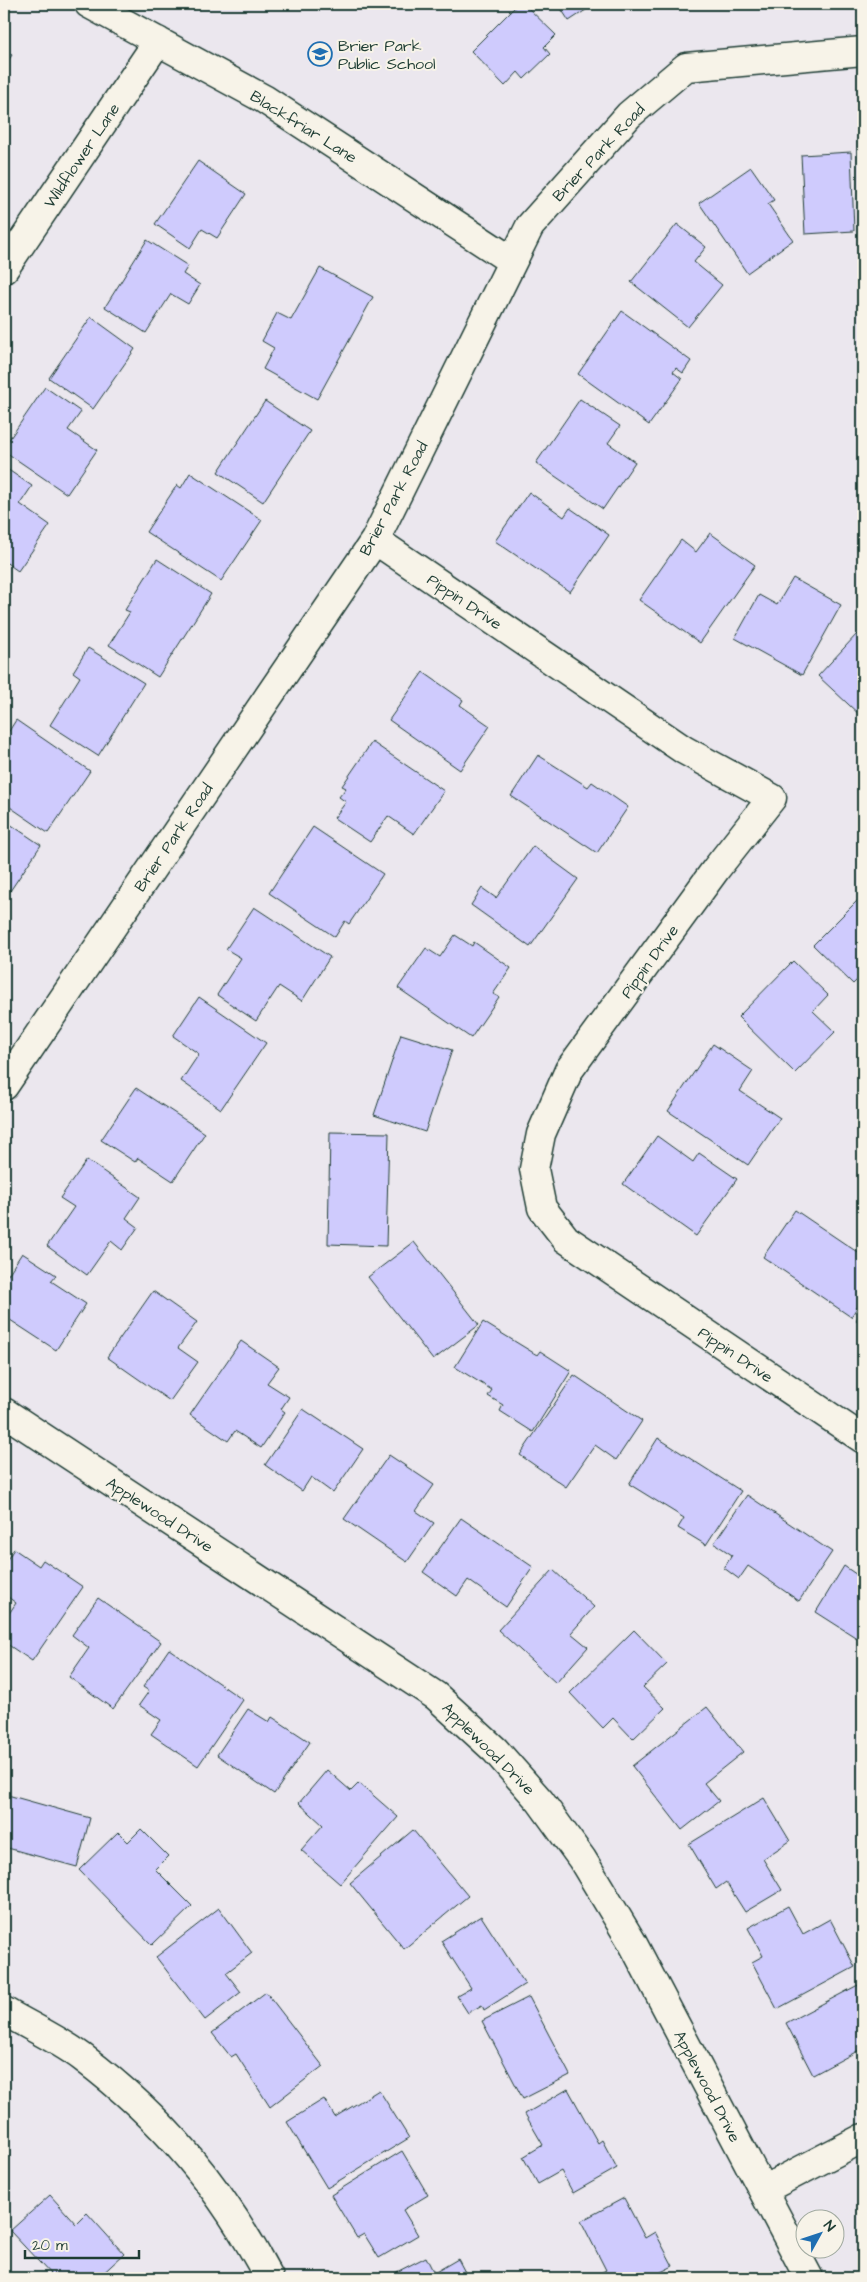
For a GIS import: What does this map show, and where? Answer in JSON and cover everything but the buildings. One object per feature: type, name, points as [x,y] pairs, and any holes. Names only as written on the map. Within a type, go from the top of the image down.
[{"type":"street","name":"Blackfriar Lane","points":[[88,4],[264,98],[512,261]]},
{"type":"street","name":"Wildflower Lane","points":[[4,269],[158,41]]},
{"type":"street","name":"Brier Park Road","points":[[4,1086],[375,540],[530,226],[622,123],[686,68],[863,50]]},
{"type":"street","name":"Pippin Drive","points":[[375,540],[684,750],[772,798],[716,870],[569,1070],[541,1134],[534,1169],[542,1208],[566,1239],[863,1439]]},
{"type":"street","name":"Applewood Drive","points":[[4,1412],[436,1696],[495,1750],[540,1801],[582,1859],[632,1942],[808,2278]]},
{"type":"street","points":[[4,2011],[81,2056],[139,2104],[195,2163],[246,2236],[269,2278]]},
{"type":"street","points":[[763,2190],[863,2138]]},
{"type":"place","name":"Brier Park Public School","points":[[320,54]]}]
